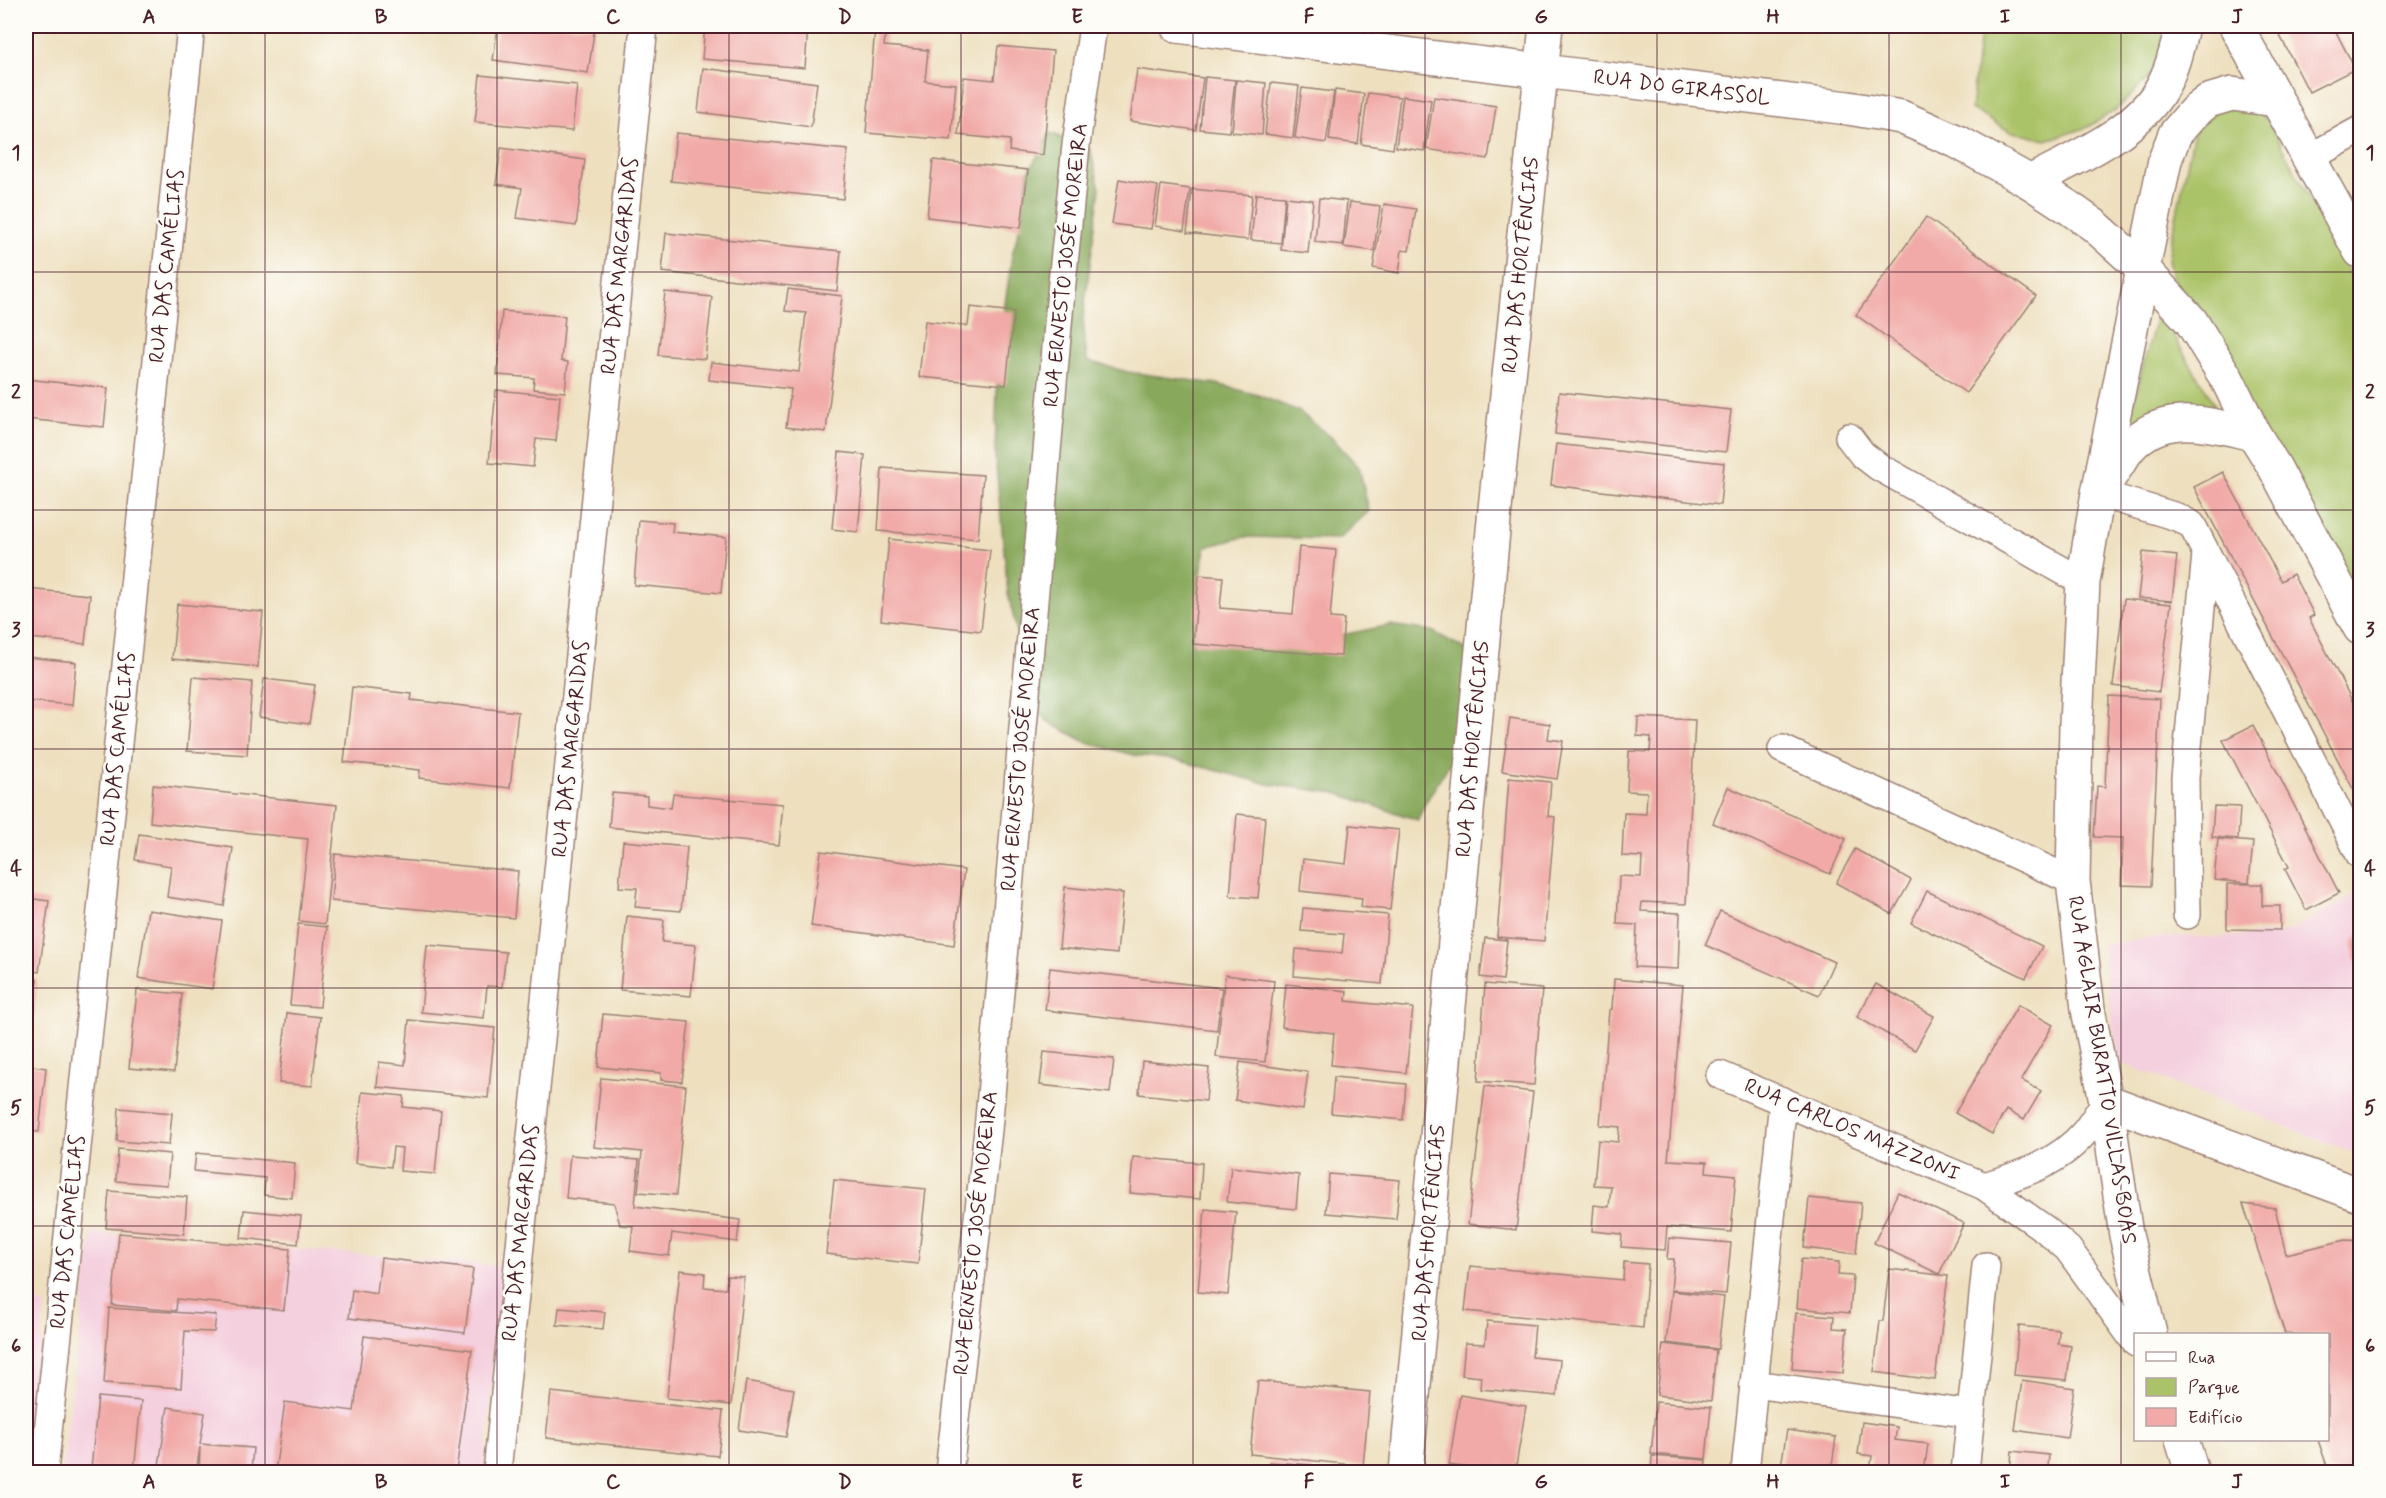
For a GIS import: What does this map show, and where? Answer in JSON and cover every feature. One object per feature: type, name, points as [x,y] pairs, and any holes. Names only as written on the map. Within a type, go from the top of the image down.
[{"type":"main road","name":"RUA DO GIRASSOL","points":[[1177,26],[1848,108],[1901,117],[1958,141],[2030,182],[2096,226],[2144,270],[2191,321],[2227,379],[2254,434],[2275,468],[2361,628]]},
{"type":"main road","name":"RUA DAS HORTÊNCIAS","points":[[1406,1473],[1495,509],[1546,26]]},
{"type":"main road","points":[[2030,182],[2104,142],[2139,116],[2157,96],[2170,72],[2182,26]]},
{"type":"main road","points":[[2236,26],[2361,251]]},
{"type":"main road","name":"RUA AGLAIR BURATTO VILLAS BOAS","points":[[2150,1333],[2126,1235],[2106,1101],[2088,1009],[2073,881],[2076,724],[2083,582],[2098,493],[2165,160],[2175,134],[2194,112],[2208,101],[2232,94],[2276,100]]},
{"type":"main road","points":[[2098,493],[2131,446],[2153,428],[2176,422],[2204,423],[2254,434]]},
{"type":"main road","points":[[2106,1101],[2361,1195]]},
{"type":"main road","points":[[2182,1441],[2193,1473]]},
{"type":"street","name":"RUA DAS CAMÉLIAS","points":[[44,1473],[191,26]]},
{"type":"street","name":"RUA DAS MARGARIDAS","points":[[497,1473],[644,26]]},
{"type":"street","name":"RUA ERNESTO JOSÉ MOREIRA","points":[[949,1473],[988,1130],[1060,302],[1093,26]]},
{"type":"street","points":[[2309,158],[2359,131]]},
{"type":"street","points":[[1850,437],[1862,454],[1879,467],[2083,582]]},
{"type":"street","points":[[2098,493],[2177,517],[2192,525],[2361,855]]},
{"type":"street","points":[[2187,915],[2185,778],[2206,554]]},
{"type":"street","points":[[1782,749],[2073,881]]},
{"type":"street","name":"RUA CARLOS MAZZONI","points":[[1720,1075],[1984,1186],[2046,1230],[2068,1249],[2134,1340]]},
{"type":"street","points":[[1745,1473],[1783,1101]]},
{"type":"street","name":"RUA CARLOS MAZZONI","points":[[1984,1186],[2026,1174],[2058,1156],[2084,1133],[2106,1101]]},
{"type":"street","points":[[1965,1473],[1986,1266]]},
{"type":"street","points":[[1754,1384],[1971,1414]]},
{"type":"shaded area","points":[[2360,892],[2360,1155],[2119,1062],[2101,944],[2165,936],[2219,937],[2288,932]]},
{"type":"shaded area","points":[[92,1233],[505,1266],[484,1472],[62,1472]]},
{"type":"shaded area","points":[[26,1302],[45,1304],[29,1470],[26,1468]]},
{"type":"green space","points":[[1981,26],[2170,26],[2164,51],[2148,78],[2116,110],[2086,128],[2046,140],[2009,131],[1971,109]]},
{"type":"green space","points":[[2222,105],[2250,105],[2268,121],[2360,292],[2360,618],[2171,274],[2168,260],[2171,241],[2194,132]]},
{"type":"green space","points":[[1050,133],[1090,149],[1100,188],[1083,318],[1087,361],[1128,372],[1217,384],[1258,395],[1298,411],[1331,437],[1359,467],[1369,511],[1339,539],[1244,537],[1205,547],[1199,589],[1220,628],[1342,635],[1390,625],[1432,631],[1472,653],[1466,737],[1424,805],[1418,820],[1336,793],[1268,784],[1176,760],[1134,755],[1088,743],[1048,722],[1021,692],[1021,649],[1008,594],[995,455],[998,354],[1012,255],[1023,215],[1028,173]]},
{"type":"green space","points":[[2158,311],[2215,405],[2128,422]]},
{"type":"building","points":[[498,26],[595,26],[588,73],[493,60]]},
{"type":"building","points":[[705,26],[808,26],[805,68],[702,59]]},
{"type":"building","points":[[2275,26],[2333,26],[2355,69],[2309,92]]},
{"type":"building","points":[[875,28],[886,29],[884,46],[928,50],[925,81],[956,84],[951,140],[866,133]]},
{"type":"building","points":[[998,46],[1053,51],[1043,155],[1009,151],[1010,140],[958,135],[964,77],[994,80]]},
{"type":"building","points":[[703,68],[817,83],[811,127],[698,112]]},
{"type":"building","points":[[1137,69],[1203,78],[1196,130],[1130,121]]},
{"type":"building","points":[[480,75],[577,85],[572,131],[475,122]]},
{"type":"building","points":[[1205,77],[1235,80],[1229,132],[1200,129]]},
{"type":"building","points":[[1236,80],[1266,83],[1262,135],[1232,132]]},
{"type":"building","points":[[1271,83],[1299,86],[1293,138],[1265,134]]},
{"type":"building","points":[[1302,88],[1334,92],[1326,143],[1295,138]]},
{"type":"building","points":[[1335,90],[1364,94],[1358,144],[1329,140]]},
{"type":"building","points":[[1368,93],[1400,97],[1393,149],[1361,144]]},
{"type":"building","points":[[1403,96],[1431,100],[1424,151],[1396,147]]},
{"type":"building","points":[[1434,97],[1496,106],[1488,159],[1426,149]]},
{"type":"building","points":[[676,133],[848,150],[843,199],[671,181]]},
{"type":"building","points":[[501,148],[585,160],[576,226],[517,218],[522,188],[496,184]]},
{"type":"building","points":[[933,160],[1028,170],[1021,228],[927,217]]},
{"type":"building","points":[[1119,179],[1158,186],[1151,229],[1112,224]]},
{"type":"building","points":[[1161,185],[1190,189],[1184,231],[1155,226]]},
{"type":"building","points":[[1192,189],[1252,195],[1248,240],[1187,233]]},
{"type":"building","points":[[1256,194],[1285,196],[1281,243],[1251,240]]},
{"type":"building","points":[[1286,197],[1313,200],[1308,253],[1281,250]]},
{"type":"building","points":[[1319,198],[1347,201],[1343,245],[1315,242]]},
{"type":"building","points":[[1350,202],[1380,206],[1374,251],[1344,247]]},
{"type":"building","points":[[1384,204],[1416,209],[1409,251],[1402,250],[1399,273],[1373,268]]},
{"type":"building","points":[[1926,217],[2036,296],[1966,393],[1856,315]]},
{"type":"building","points":[[666,233],[841,251],[837,291],[662,272]]},
{"type":"building","points":[[788,289],[842,296],[826,432],[786,427],[791,389],[709,380],[711,362],[799,372],[806,313],[785,311]]},
{"type":"building","points":[[665,292],[712,297],[705,359],[658,355]]},
{"type":"building","points":[[970,307],[1014,312],[1006,385],[919,377],[925,321],[968,326]]},
{"type":"building","points":[[502,311],[565,316],[561,361],[568,362],[565,392],[533,389],[534,378],[497,375]]},
{"type":"building","points":[[26,379],[108,388],[104,427],[26,419]]},
{"type":"building","points":[[496,390],[560,396],[556,441],[536,439],[533,467],[489,463]]},
{"type":"building","points":[[1559,392],[1731,410],[1726,452],[1555,434]]},
{"type":"building","points":[[1556,444],[1724,463],[1720,505],[1551,485]]},
{"type":"building","points":[[839,452],[865,455],[858,532],[832,529]]},
{"type":"building","points":[[882,468],[983,475],[978,539],[878,531]]},
{"type":"building","points":[[2223,472],[2281,581],[2293,574],[2314,615],[2309,618],[2360,716],[2360,802],[2194,487]]},
{"type":"building","points":[[639,520],[673,523],[672,532],[726,537],[721,593],[634,585]]},
{"type":"building","points":[[889,539],[990,550],[981,631],[881,620]]},
{"type":"building","points":[[1299,547],[1336,550],[1330,618],[1344,619],[1341,656],[1193,644],[1199,575],[1223,577],[1220,608],[1293,614]]},
{"type":"building","points":[[2143,552],[2177,556],[2172,601],[2138,598]]},
{"type":"building","points":[[26,589],[90,595],[85,644],[30,638],[31,630],[26,629]]},
{"type":"building","points":[[2124,599],[2171,604],[2159,692],[2113,686]]},
{"type":"building","points":[[177,604],[263,612],[258,667],[172,659]]},
{"type":"building","points":[[26,657],[76,662],[72,705],[26,701]]},
{"type":"building","points":[[193,677],[252,682],[247,755],[187,751]]},
{"type":"building","points":[[264,679],[315,685],[309,724],[259,717]]},
{"type":"building","points":[[352,687],[412,694],[411,700],[518,712],[510,788],[419,778],[420,770],[344,762]]},
{"type":"building","points":[[2109,696],[2160,699],[2151,886],[2121,885],[2123,838],[2094,837],[2097,786],[2105,787]]},
{"type":"building","points":[[1638,717],[1695,720],[1686,904],[1642,902],[1641,911],[1680,913],[1678,969],[1635,967],[1637,925],[1617,924],[1619,876],[1641,877],[1642,857],[1622,856],[1624,813],[1646,814],[1647,792],[1627,791],[1629,751],[1650,752],[1651,737],[1637,736]]},
{"type":"building","points":[[1510,718],[1550,724],[1548,739],[1563,741],[1557,779],[1502,771]]},
{"type":"building","points":[[2253,725],[2339,893],[2306,910],[2285,869],[2289,867],[2223,740]]},
{"type":"building","points":[[1509,778],[1551,782],[1548,816],[1555,817],[1544,941],[1497,937]]},
{"type":"building","points":[[153,785],[337,805],[325,924],[299,921],[308,839],[150,822]]},
{"type":"building","points":[[1728,787],[1846,839],[1830,874],[1713,823]]},
{"type":"building","points":[[612,793],[647,796],[647,805],[671,808],[673,794],[783,804],[779,845],[609,827]]},
{"type":"building","points":[[2214,806],[2240,807],[2238,839],[2212,837]]},
{"type":"building","points":[[1237,814],[1265,817],[1258,898],[1230,896]]},
{"type":"building","points":[[1350,825],[1399,830],[1390,910],[1361,907],[1362,898],[1300,891],[1303,859],[1346,864]]},
{"type":"building","points":[[139,834],[233,848],[224,906],[167,897],[171,866],[135,860]]},
{"type":"building","points":[[2218,839],[2253,842],[2249,883],[2214,880]]},
{"type":"building","points":[[623,841],[687,847],[681,911],[635,907],[637,888],[619,887]]},
{"type":"building","points":[[1855,849],[1911,880],[1892,914],[1836,883]]},
{"type":"building","points":[[821,851],[964,870],[954,945],[811,926]]},
{"type":"building","points":[[335,854],[518,871],[514,918],[331,901]]},
{"type":"building","points":[[2227,884],[2262,884],[2262,906],[2280,906],[2280,930],[2227,929]]},
{"type":"building","points":[[1065,887],[1123,893],[1117,954],[1059,948]]},
{"type":"building","points":[[1927,891],[2042,946],[2026,978],[1911,923]]},
{"type":"building","points":[[26,898],[49,901],[39,972],[26,970]]},
{"type":"building","points":[[1303,908],[1388,915],[1382,984],[1294,976],[1296,949],[1342,953],[1344,934],[1301,931]]},
{"type":"building","points":[[148,910],[222,921],[212,989],[138,978]]},
{"type":"building","points":[[1720,911],[1834,962],[1819,995],[1705,945]]},
{"type":"building","points":[[627,916],[664,920],[662,942],[696,945],[691,996],[620,990]]},
{"type":"building","points":[[298,924],[327,927],[320,1007],[290,1005]]},
{"type":"building","points":[[2360,933],[2360,968],[2354,957],[2353,943]]},
{"type":"building","points":[[1485,938],[1507,940],[1503,980],[1480,977]]},
{"type":"building","points":[[427,945],[506,952],[502,987],[487,986],[484,1018],[421,1012]]},
{"type":"building","points":[[1050,968],[1222,988],[1217,1030],[1045,1010]]},
{"type":"building","points":[[1225,975],[1274,981],[1265,1062],[1216,1057]]},
{"type":"building","points":[[26,978],[37,979],[31,1052],[26,1052]]},
{"type":"building","points":[[1614,979],[1683,985],[1668,1160],[1707,1162],[1706,1172],[1736,1175],[1731,1232],[1667,1227],[1665,1250],[1621,1247],[1622,1234],[1592,1231],[1594,1205],[1609,1207],[1611,1186],[1594,1185],[1598,1140],[1618,1142],[1620,1127],[1600,1125],[1609,1010],[1612,1009]]},
{"type":"building","points":[[1286,984],[1347,991],[1346,1001],[1413,1008],[1406,1073],[1331,1065],[1334,1033],[1282,1027]]},
{"type":"building","points":[[1485,984],[1542,989],[1534,1085],[1478,1081]]},
{"type":"building","points":[[1876,984],[1934,1016],[1915,1050],[1857,1017]]},
{"type":"building","points":[[137,990],[182,994],[174,1072],[129,1068]]},
{"type":"building","points":[[2018,1005],[2053,1025],[2021,1080],[2041,1091],[2024,1120],[2006,1110],[1992,1134],[1955,1113]]},
{"type":"building","points":[[287,1013],[320,1017],[312,1086],[279,1083]]},
{"type":"building","points":[[603,1014],[689,1022],[682,1082],[661,1080],[661,1073],[598,1067]]},
{"type":"building","points":[[409,1020],[495,1028],[488,1098],[377,1087],[379,1062],[405,1065]]},
{"type":"building","points":[[1044,1052],[1114,1059],[1110,1093],[1040,1085]]},
{"type":"building","points":[[1142,1061],[1209,1068],[1206,1101],[1139,1094]]},
{"type":"building","points":[[1240,1062],[1308,1072],[1303,1110],[1235,1100]]},
{"type":"building","points":[[26,1065],[46,1068],[39,1132],[26,1131]]},
{"type":"building","points":[[1334,1077],[1406,1084],[1403,1120],[1331,1113]]},
{"type":"building","points":[[601,1078],[686,1086],[676,1195],[638,1192],[642,1152],[594,1147]]},
{"type":"building","points":[[1485,1086],[1533,1092],[1516,1230],[1468,1224]]},
{"type":"building","points":[[362,1092],[404,1096],[403,1107],[441,1111],[435,1174],[400,1171],[402,1148],[393,1147],[391,1167],[355,1163]]},
{"type":"building","points":[[119,1108],[172,1113],[169,1145],[117,1141]]},
{"type":"building","points":[[118,1149],[170,1154],[167,1185],[116,1181]]},
{"type":"building","points":[[196,1153],[295,1163],[292,1198],[264,1195],[265,1178],[194,1171]]},
{"type":"building","points":[[570,1155],[639,1160],[635,1206],[740,1220],[737,1242],[672,1233],[669,1256],[630,1251],[633,1226],[620,1225],[614,1203],[566,1198]]},
{"type":"building","points":[[1133,1157],[1202,1163],[1200,1199],[1130,1193]]},
{"type":"building","points":[[1231,1167],[1299,1175],[1296,1209],[1227,1202]]},
{"type":"building","points":[[1329,1174],[1400,1180],[1396,1219],[1326,1213]]},
{"type":"building","points":[[834,1180],[926,1189],[918,1264],[826,1254]]},
{"type":"building","points":[[26,1185],[30,1185],[27,1208],[26,1208]]},
{"type":"building","points":[[109,1191],[187,1197],[184,1234],[106,1228]]},
{"type":"building","points":[[1898,1192],[1964,1223],[1939,1274],[1874,1243]]},
{"type":"building","points":[[1809,1198],[1861,1203],[1856,1254],[1804,1248]]},
{"type":"building","points":[[2243,1204],[2275,1208],[2286,1254],[2345,1240],[2360,1241],[2360,1472],[2329,1472],[2318,1441],[2329,1441],[2329,1333],[2285,1333]]},
{"type":"building","points":[[1205,1209],[1236,1212],[1228,1295],[1198,1292]]},
{"type":"building","points":[[244,1210],[301,1216],[298,1244],[241,1238]]},
{"type":"building","points":[[119,1233],[290,1249],[284,1310],[177,1299],[176,1311],[112,1305]]},
{"type":"building","points":[[1669,1238],[1731,1243],[1726,1294],[1671,1290],[1674,1259],[1667,1259]]},
{"type":"building","points":[[381,1258],[473,1269],[465,1333],[349,1318],[352,1290],[377,1294]]},
{"type":"building","points":[[1801,1259],[1839,1262],[1838,1275],[1853,1276],[1850,1313],[1797,1308]]},
{"type":"building","points":[[1624,1262],[1648,1264],[1643,1328],[1465,1311],[1470,1266],[1623,1280]]},
{"type":"building","points":[[1889,1269],[1948,1276],[1935,1380],[1874,1372]]},
{"type":"building","points":[[680,1270],[705,1273],[704,1287],[726,1289],[727,1276],[744,1277],[731,1405],[667,1398]]},
{"type":"building","points":[[1672,1291],[1724,1297],[1718,1349],[1666,1343]]},
{"type":"building","points":[[109,1308],[216,1315],[214,1332],[185,1331],[181,1388],[104,1383]]},
{"type":"building","points":[[559,1308],[605,1312],[603,1329],[557,1325]]},
{"type":"building","points":[[1796,1313],[1834,1316],[1833,1328],[1847,1329],[1843,1373],[1792,1369]]},
{"type":"building","points":[[1487,1321],[1535,1325],[1532,1357],[1560,1360],[1557,1396],[1480,1389],[1481,1377],[1462,1375],[1465,1343],[1485,1344]]},
{"type":"building","points":[[2019,1326],[2059,1330],[2058,1344],[2071,1346],[2067,1380],[2014,1375]]},
{"type":"building","points":[[364,1336],[472,1350],[456,1472],[275,1472],[285,1402],[354,1411]]},
{"type":"building","points":[[1663,1344],[1716,1350],[1711,1401],[1657,1395]]},
{"type":"building","points":[[2022,1380],[2074,1388],[2067,1438],[2015,1430]]},
{"type":"building","points":[[746,1381],[794,1389],[786,1437],[739,1430]]},
{"type":"building","points":[[1258,1381],[1370,1392],[1363,1466],[1250,1454]]},
{"type":"building","points":[[551,1392],[723,1411],[718,1456],[546,1438]]},
{"type":"building","points":[[1460,1395],[1526,1406],[1515,1472],[1497,1472],[1449,1465]]},
{"type":"building","points":[[98,1397],[141,1401],[134,1472],[91,1469]]},
{"type":"building","points":[[1656,1402],[1711,1407],[1706,1459],[1651,1454]]},
{"type":"building","points":[[168,1407],[205,1413],[200,1444],[253,1448],[251,1472],[199,1472],[200,1447],[196,1472],[158,1472]]},
{"type":"building","points":[[1862,1422],[1897,1427],[1895,1440],[1928,1444],[1924,1472],[1870,1472],[1872,1456],[1858,1454]]},
{"type":"building","points":[[1787,1430],[1836,1437],[1831,1472],[1780,1472]]},
{"type":"building","points":[[2012,1451],[2049,1455],[2048,1467],[2062,1469],[2062,1472],[2010,1472]]},
{"type":"building","points":[[1652,1456],[1706,1460],[1705,1472],[1651,1472]]},
{"type":"building","points":[[1269,1462],[1312,1465],[1311,1472],[1268,1472]]}]
